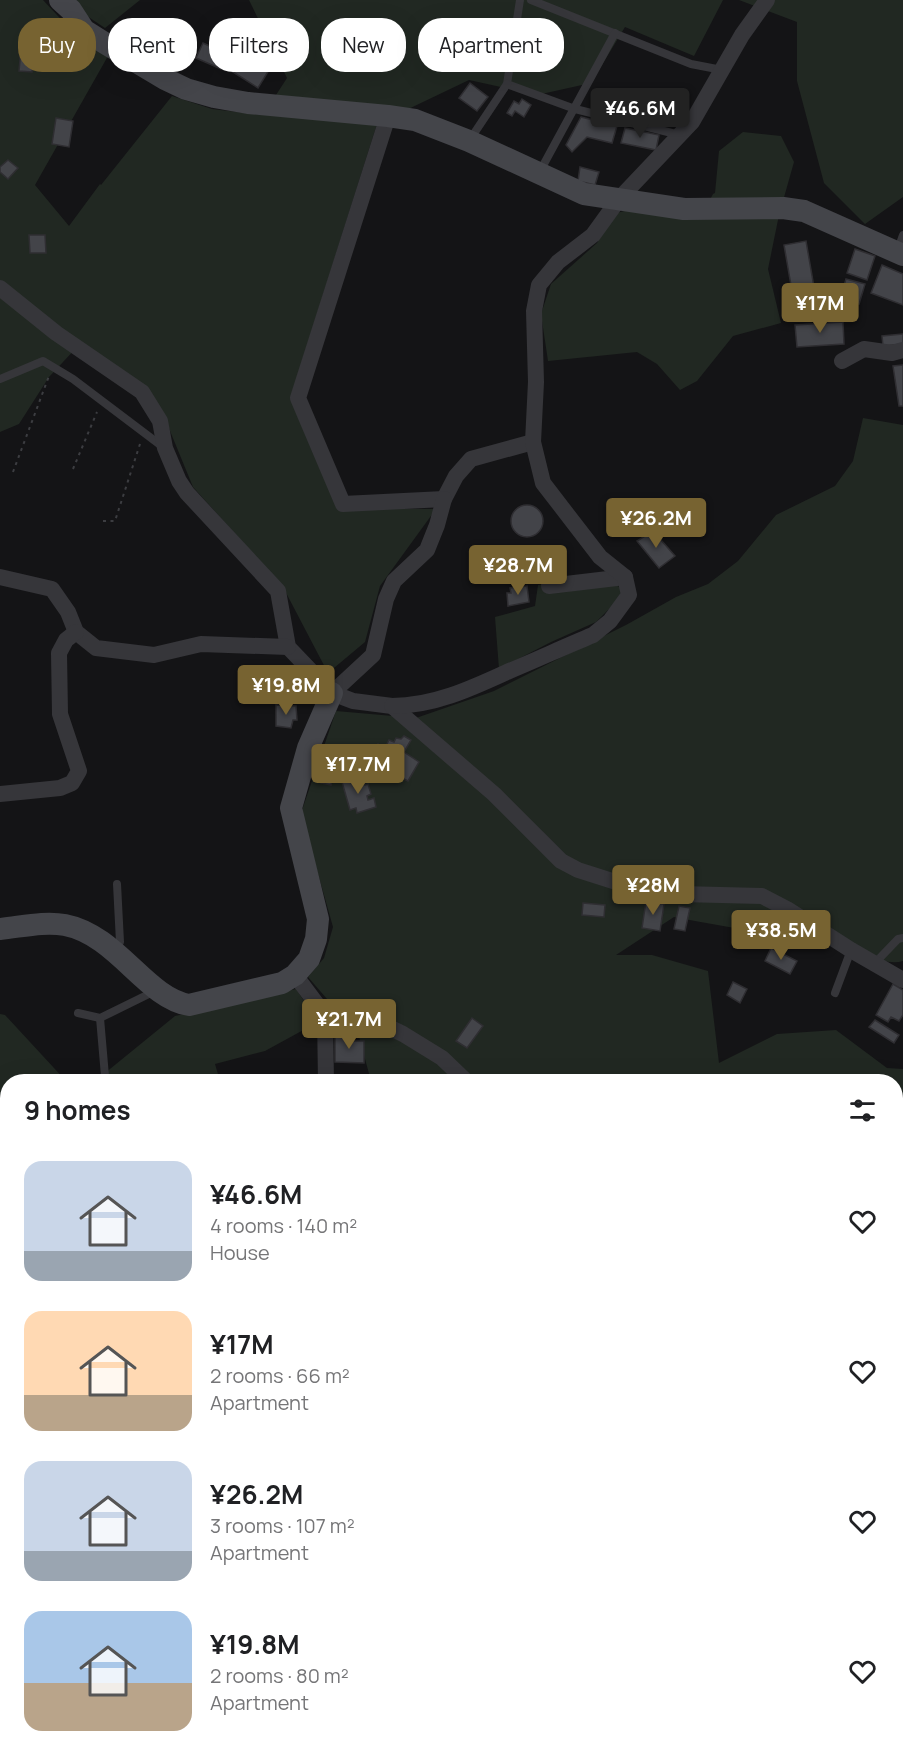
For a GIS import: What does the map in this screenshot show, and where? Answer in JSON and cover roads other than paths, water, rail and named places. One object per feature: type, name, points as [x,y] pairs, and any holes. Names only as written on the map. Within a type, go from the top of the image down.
[{"type":"street","points":[[60,0],[84,30],[165,79],[186,89],[226,100],[415,120],[470,141],[585,194],[684,209],[783,208],[804,212],[901,247]]},
{"type":"street","points":[[0,288],[56,333],[142,392],[160,421],[165,448],[187,494],[278,591],[288,647],[332,693],[353,701],[392,706],[429,702],[464,691],[592,634],[610,621],[629,596],[625,577],[600,557],[543,483],[533,442],[536,382],[534,311],[539,285],[558,262],[593,235],[619,199],[692,122],[742,35],[767,0]]},
{"type":"street","points":[[388,116],[298,398],[343,504],[444,499]]},
{"type":"street","points":[[842,361],[864,350],[892,353],[903,350]]},
{"type":"street","points":[[0,929],[46,924],[66,925],[85,932],[114,951],[168,998],[189,1005],[282,983],[295,975],[309,959],[316,939],[318,919],[291,808],[308,748],[332,693],[374,655],[386,599],[394,581],[427,550],[444,499],[456,476],[471,459],[533,442]]},
{"type":"street","points":[[0,577],[52,589],[68,612],[76,632],[96,648],[154,656],[201,644],[288,647]]},
{"type":"street","points":[[549,586],[625,577]]},
{"type":"street","points":[[0,794],[60,788],[72,783],[79,771],[60,714],[59,653],[66,640],[76,632]]},
{"type":"street","points":[[392,706],[494,794],[561,861],[578,870],[622,884],[680,894],[762,896],[903,980]]},
{"type":"street","points":[[295,975],[325,1015],[326,1074]]},
{"type":"street","points":[[325,1015],[354,1010],[403,1034],[442,1058],[459,1074]]},
{"type":"lane","points":[[470,141],[507,84],[520,0]]},
{"type":"lane","points":[[531,0],[691,64],[723,70]]},
{"type":"lane","points":[[539,174],[615,33]]},
{"type":"lane","points":[[507,84],[575,110],[680,136]]},
{"type":"lane","points":[[0,379],[43,361],[73,379],[165,448]]},
{"type":"lane","points":[[114,951],[120,942],[117,884]]},
{"type":"lane","points":[[874,964],[898,939],[903,938]]},
{"type":"lane","points":[[835,993],[851,950]]},
{"type":"lane","points":[[78,1013],[100,1018],[158,989]]},
{"type":"lane","points":[[100,1018],[105,1074]]}]
